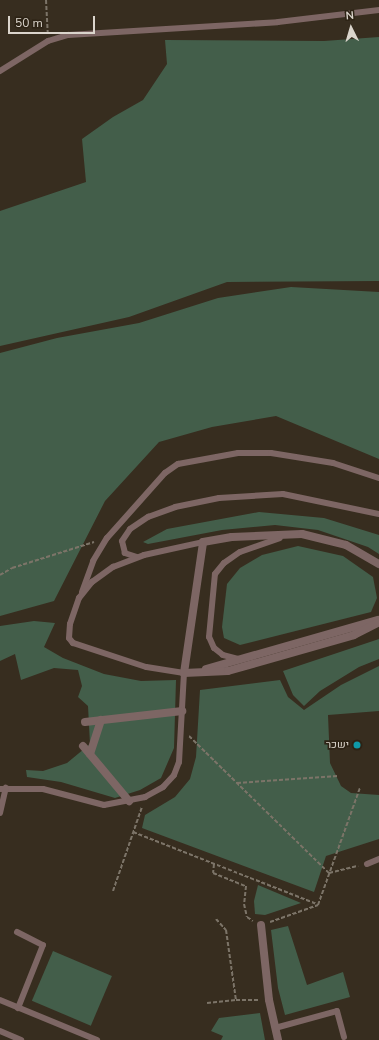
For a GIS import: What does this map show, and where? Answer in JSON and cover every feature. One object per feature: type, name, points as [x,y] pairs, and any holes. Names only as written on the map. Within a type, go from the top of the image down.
[{"type":"street","points":[[184,673],[203,542],[232,537],[293,534],[324,539],[346,545],[379,564]]},
{"type":"street","points":[[184,673],[240,660],[338,629],[379,621]]},
{"type":"street","points":[[184,673],[228,671],[354,635],[379,621]]},
{"type":"street","points":[[85,722],[182,711]]},
{"type":"street","points":[[90,754],[101,720]]},
{"type":"street","points":[[83,746],[129,801]]},
{"type":"street","points":[[261,925],[268,1000],[278,1040]]},
{"type":"lane","points":[[0,71],[48,41],[68,35],[278,22],[379,10]]},
{"type":"lane","points":[[0,813],[3,789],[43,789],[104,805],[145,797],[163,787],[174,775],[180,762],[184,673],[146,667],[73,643],[69,638],[70,624],[93,561],[107,538],[165,473],[178,464],[202,459],[238,453],[272,453],[334,463],[379,478]]},
{"type":"lane","points":[[137,557],[125,553],[122,541],[130,528],[148,516],[219,498],[283,494],[377,515]]},
{"type":"lane","points":[[240,660],[223,655],[214,648],[209,637],[215,574],[224,563],[240,552],[293,534]]},
{"type":"lane","points":[[79,598],[104,572],[137,557],[203,542]]},
{"type":"lane","points":[[367,864],[379,860]]},
{"type":"lane","points":[[17,932],[43,945],[18,1008]]},
{"type":"lane","points":[[0,1000],[96,1040]]},
{"type":"lane","points":[[275,1028],[337,1011],[344,1037]]},
{"type":"lane","points":[[0,1031],[20,1040]]},
{"type":"path","points":[[46,0],[48,41]]},
{"type":"path","points":[[0,575],[12,568],[107,538]]},
{"type":"path","points":[[181,729],[329,873]]},
{"type":"path","points":[[237,783],[338,776]]},
{"type":"path","points":[[318,905],[360,788]]},
{"type":"path","points":[[113,891],[145,797]]},
{"type":"path","points":[[133,832],[318,905]]},
{"type":"path","points":[[214,864],[213,873],[246,886],[244,904],[247,917],[261,925],[318,905]]},
{"type":"path","points":[[329,873],[367,864]]},
{"type":"path","points":[[216,919],[226,930],[236,1000]]},
{"type":"path","points":[[207,1003],[236,1000],[268,1000]]},
{"type":"green space","points":[[379,37],[379,281],[227,282],[129,317],[0,346],[0,211],[86,182],[82,139],[113,117],[143,100],[167,64],[165,40],[324,41]]},
{"type":"green space","points":[[291,287],[379,292],[379,459],[276,416],[212,427],[159,442],[105,501],[54,601],[0,616],[0,353],[57,338],[139,323],[218,298]]},
{"type":"green space","points":[[259,512],[324,518],[379,535],[379,554],[368,547],[318,530],[275,525],[222,530],[148,544],[143,542],[167,529]]},
{"type":"green space","points":[[298,546],[343,556],[373,577],[377,598],[371,612],[240,645],[224,638],[222,627],[227,584],[240,568],[262,555]]},
{"type":"green space","points":[[34,621],[55,623],[44,647],[63,658],[104,674],[141,681],[176,680],[174,748],[161,778],[140,790],[115,798],[61,782],[27,777],[26,770],[43,771],[67,763],[90,744],[88,706],[78,697],[82,686],[78,670],[54,668],[21,680],[15,654],[0,661],[0,626]]},
{"type":"green space","points":[[379,639],[379,659],[359,667],[320,691],[304,706],[293,695],[283,671]]},
{"type":"green space","points":[[379,666],[379,711],[328,715],[330,763],[341,786],[351,793],[379,795],[379,839],[326,856],[314,892],[142,828],[145,815],[175,797],[190,779],[196,757],[200,690],[280,680],[288,697],[304,710],[341,685]]},
{"type":"green space","points":[[258,885],[301,903],[265,915],[255,914],[254,901]]},
{"type":"green space","points":[[288,926],[307,985],[343,972],[350,997],[285,1015],[278,988],[271,930]]},
{"type":"green space","points":[[53,951],[112,976],[91,1026],[32,1001]]},
{"type":"green space","points":[[260,1013],[265,1040],[221,1040],[223,1036],[211,1031],[219,1018]]},
{"type":"place","name":"ישכר","points":[[357,745]]}]
